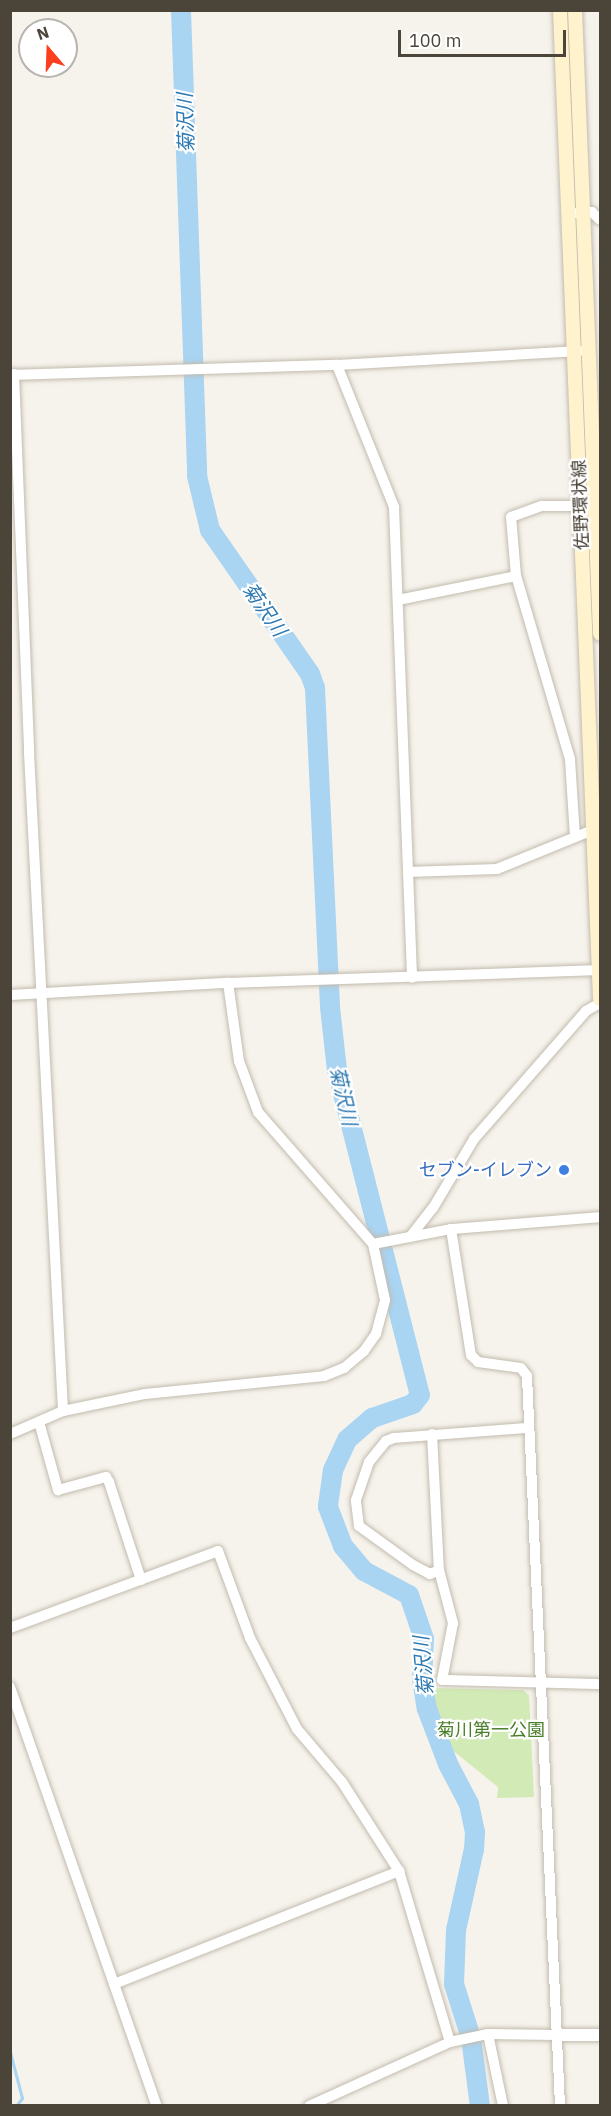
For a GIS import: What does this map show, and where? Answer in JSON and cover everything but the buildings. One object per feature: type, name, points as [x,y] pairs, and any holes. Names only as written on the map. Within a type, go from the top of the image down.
[{"type":"main road","name":"佐野環状線","points":[[560,10],[576,213]]},
{"type":"main road","name":"佐野環状線","points":[[575,10],[576,213],[581,351],[581,507],[597,828],[600,1001]]},
{"type":"main road","name":"佐野環状線","points":[[581,351],[598,514],[600,633]]},
{"type":"street","points":[[576,213],[592,212],[600,220]]},
{"type":"street","points":[[63,1411],[12,374],[337,365],[581,351]]},
{"type":"street","points":[[337,365],[394,507],[412,978]]},
{"type":"street","points":[[575,837],[570,759],[516,576],[511,517],[542,506],[581,507],[598,514]]},
{"type":"street","points":[[398,600],[516,576]]},
{"type":"street","points":[[408,872],[496,869],[597,828]]},
{"type":"street","points":[[10,995],[228,982],[412,978],[600,970]]},
{"type":"street","points":[[10,1434],[63,1411],[145,1394],[324,1376],[344,1368],[364,1351],[382,1319],[384,1280],[373,1244],[258,1112],[239,1061],[228,982]]},
{"type":"street","points":[[410,1237],[433,1208],[474,1139],[586,1011],[600,1001]]},
{"type":"street","points":[[373,1244],[451,1229],[600,1217]]},
{"type":"street","points":[[451,1229],[471,1355],[478,1362],[525,1371],[560,2106]]},
{"type":"street","points":[[39,1422],[58,1490],[106,1477],[141,1580]]},
{"type":"street","points":[[439,1570],[430,1574],[358,1526],[356,1500],[369,1462],[386,1441],[432,1434],[528,1428]]},
{"type":"street","points":[[432,1434],[439,1570],[453,1623],[442,1680],[600,1684]]},
{"type":"street","points":[[10,1628],[218,1551],[250,1638],[297,1730],[342,1782],[399,1871],[450,2042]]},
{"type":"street","points":[[10,1687],[157,2106]]},
{"type":"street","points":[[114,1984],[399,1871]]},
{"type":"street","points":[[488,2034],[503,2106]]},
{"type":"street","points":[[309,2106],[450,2042],[488,2034],[600,2035]]},
{"type":"green space","name":"菊川第一公園","points":[[429,1688],[523,1690],[529,1695],[534,1797],[497,1798],[498,1787],[441,1741],[431,1711]]},
{"type":"waterway","name":"菊沢川","points":[[181,10],[197,476],[210,530],[310,674],[315,688],[330,1007],[337,1070],[420,1395],[413,1404],[372,1418],[347,1440],[333,1470],[328,1507],[343,1546],[364,1571],[409,1595],[424,1639],[422,1679],[427,1709],[448,1764],[469,1804],[475,1832],[474,1849],[456,1930],[454,1984],[471,2038],[480,2106]]},
{"type":"waterway","points":[[10,2052],[22,2098],[16,2106]]},
{"type":"place","name":"セブン-イレブン","points":[[564,1170]]}]
